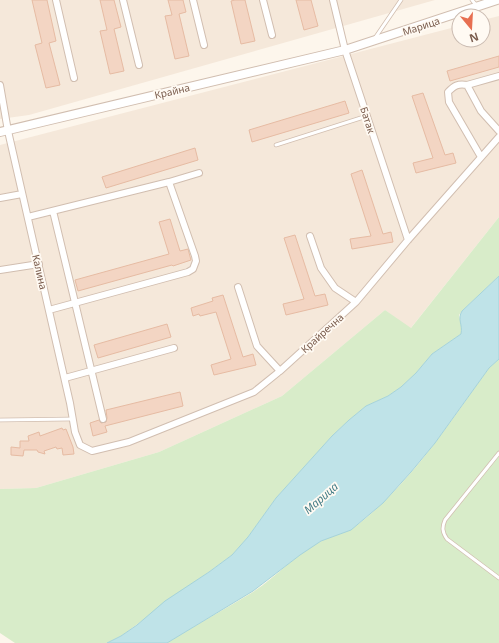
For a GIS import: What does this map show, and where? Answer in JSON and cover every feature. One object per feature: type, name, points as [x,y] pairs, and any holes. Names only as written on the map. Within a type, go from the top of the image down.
[{"type":"street","points":[[56,0],[74,78]]},
{"type":"street","points":[[123,0],[139,65]]},
{"type":"street","points":[[193,0],[204,46]]},
{"type":"street","points":[[263,0],[272,35]]},
{"type":"street","name":"Батак","points":[[333,0],[345,50],[408,240]]},
{"type":"street","name":"Марица","points":[[345,50],[373,42],[474,4],[497,0]]},
{"type":"street","name":"Крайна","points":[[4,132],[345,50]]},
{"type":"street","points":[[481,157],[449,102],[448,92],[452,87],[460,84],[467,85],[499,76]]},
{"type":"street","name":"Калина","points":[[0,85],[4,132],[28,217],[75,432],[80,445],[92,451]]},
{"type":"street","points":[[467,85],[481,111],[499,131]]},
{"type":"street","name":"Крайречна","points":[[92,451],[129,442],[254,392],[280,371],[356,302],[408,240],[499,137]]},
{"type":"street","points":[[28,217],[169,182],[199,173]]},
{"type":"street","points":[[49,310],[188,272],[193,269],[196,261],[195,256],[169,182]]},
{"type":"street","points":[[0,198],[22,194]]},
{"type":"street","points":[[53,211],[92,371],[102,419]]},
{"type":"street","points":[[310,236],[321,268],[335,288],[356,302]]},
{"type":"street","points":[[0,270],[38,264]]},
{"type":"street","points":[[238,287],[257,346],[280,371]]},
{"type":"street","points":[[64,378],[174,348]]},
{"type":"lane","points":[[373,42],[401,0]]},
{"type":"lane","points":[[276,145],[367,116]]},
{"type":"lane","points":[[0,420],[73,419]]},
{"type":"lane","points":[[499,453],[445,520],[443,526],[444,534],[447,539],[499,578]]},
{"type":"shaded area","points":[[0,0],[435,0],[29,115],[0,119]]},
{"type":"shaded area","points":[[499,16],[499,217],[410,329],[385,310],[282,396],[159,452],[36,488],[0,489],[0,145],[451,28],[451,48],[491,48],[491,18]]},
{"type":"green space","points":[[499,217],[499,276],[459,315],[462,328],[461,334],[432,354],[416,373],[401,387],[388,396],[366,406],[332,436],[276,498],[248,537],[232,555],[121,636],[107,643],[15,643],[0,633],[0,489],[36,488],[159,452],[282,396],[385,310],[411,328]]},
{"type":"green space","points":[[499,359],[499,643],[167,643],[253,592],[312,546],[356,526],[380,506],[430,450],[489,368]]},
{"type":"water","points":[[499,276],[499,359],[489,368],[435,443],[383,503],[351,530],[321,541],[253,591],[167,643],[107,643],[121,636],[137,625],[165,601],[232,555],[248,537],[276,498],[332,436],[366,406],[388,396],[401,387],[416,373],[432,354],[461,334],[460,317],[462,311]]},
{"type":"building","points":[[32,0],[47,0],[56,41],[49,43],[60,85],[46,88],[35,45],[42,43]]},
{"type":"building","points":[[100,0],[114,0],[121,27],[114,29],[124,71],[110,74],[100,31],[107,30]]},
{"type":"building","points":[[168,0],[183,0],[186,12],[179,14],[189,56],[175,59],[165,16],[172,15]]},
{"type":"building","points":[[245,0],[255,41],[241,44],[231,1]]},
{"type":"building","points":[[296,0],[311,0],[318,26],[304,30]]},
{"type":"building","points":[[499,56],[499,67],[450,81],[447,71]]},
{"type":"building","points":[[423,93],[445,155],[453,153],[456,163],[416,173],[413,163],[433,158],[412,96]]},
{"type":"building","points":[[345,101],[349,113],[252,142],[249,130]]},
{"type":"building","points":[[195,148],[198,160],[106,188],[102,177]]},
{"type":"building","points":[[362,170],[383,234],[391,232],[393,242],[352,249],[350,239],[371,236],[351,174]]},
{"type":"building","points":[[170,219],[180,251],[188,249],[191,260],[78,291],[75,280],[169,254],[159,222]]},
{"type":"building","points":[[295,235],[315,296],[325,294],[328,305],[286,315],[283,304],[304,299],[284,238]]},
{"type":"building","points":[[223,295],[243,357],[253,354],[256,365],[214,375],[211,365],[231,359],[216,312],[193,316],[191,308],[213,301],[212,298]]},
{"type":"building","points":[[167,324],[171,337],[98,358],[94,345]]},
{"type":"building","points":[[180,392],[183,406],[105,426],[107,432],[93,436],[90,423],[99,420],[101,423],[106,422],[106,410]]},
{"type":"building","points":[[62,428],[63,430],[66,429],[74,454],[63,455],[62,448],[57,449],[56,447],[44,451],[45,454],[38,452],[37,450],[24,450],[23,456],[11,455],[11,447],[20,448],[20,441],[29,441],[28,436],[39,432],[40,436]]}]
